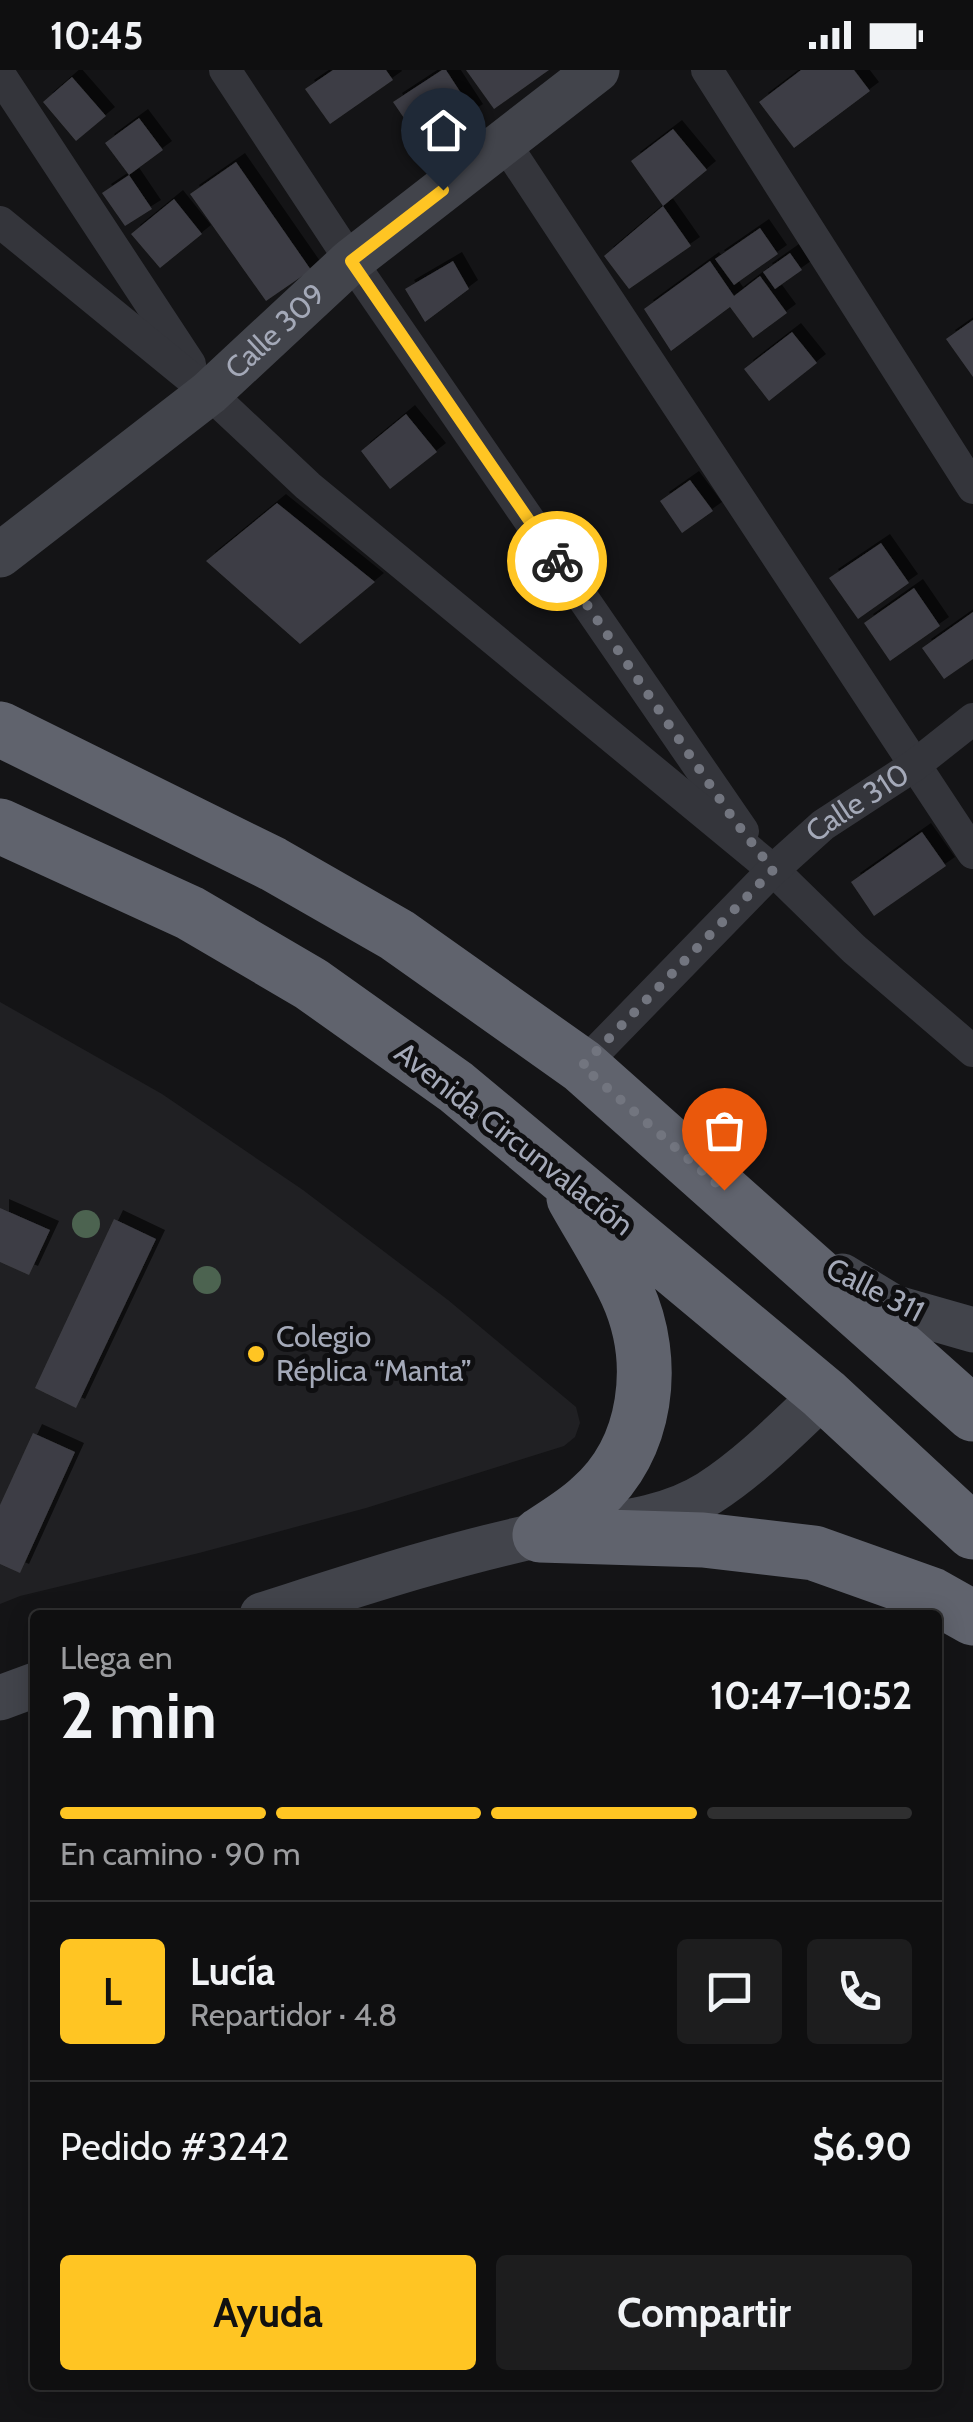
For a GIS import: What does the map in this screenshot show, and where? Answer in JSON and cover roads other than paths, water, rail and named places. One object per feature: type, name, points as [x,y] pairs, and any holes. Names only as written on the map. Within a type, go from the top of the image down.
[{"type":"highway","points":[[0,728],[274,864],[397,935],[582,1066],[973,1414]]},
{"type":"highway","name":"Avenida Circunvalación","points":[[0,826],[190,913],[312,984],[456,1087],[824,1394],[973,1532]]},
{"type":"highway","points":[[540,1536],[591,1499],[622,1464],[639,1425],[644,1387],[642,1340],[628,1296],[558,1170]]},
{"type":"highway","points":[[540,1536],[703,1540],[814,1554],[932,1595],[973,1618]]},
{"type":"street","points":[[225,70],[351,261],[734,820],[773,870]]},
{"type":"street","name":"Calle 309","points":[[0,555],[209,393],[351,261],[597,70]]},
{"type":"street","points":[[707,70],[973,488]]},
{"type":"street","points":[[0,75],[209,393]]},
{"type":"street","points":[[504,142],[973,853]]},
{"type":"street","points":[[0,222],[209,393],[308,486],[773,870],[854,949],[973,1052]]},
{"type":"street","name":"Calle 310","points":[[582,1066],[773,870],[823,825],[915,766],[973,718]]},
{"type":"street","name":"Calle 311","points":[[781,1240],[893,1307],[973,1330]]},
{"type":"street","points":[[278,1610],[540,1536],[645,1520],[706,1494],[766,1449],[824,1394]]},
{"type":"street","points":[[0,1698],[30,1687]]},
{"type":"place","name":"Colegio Réplica “Manta”","points":[[256,1354]]}]
